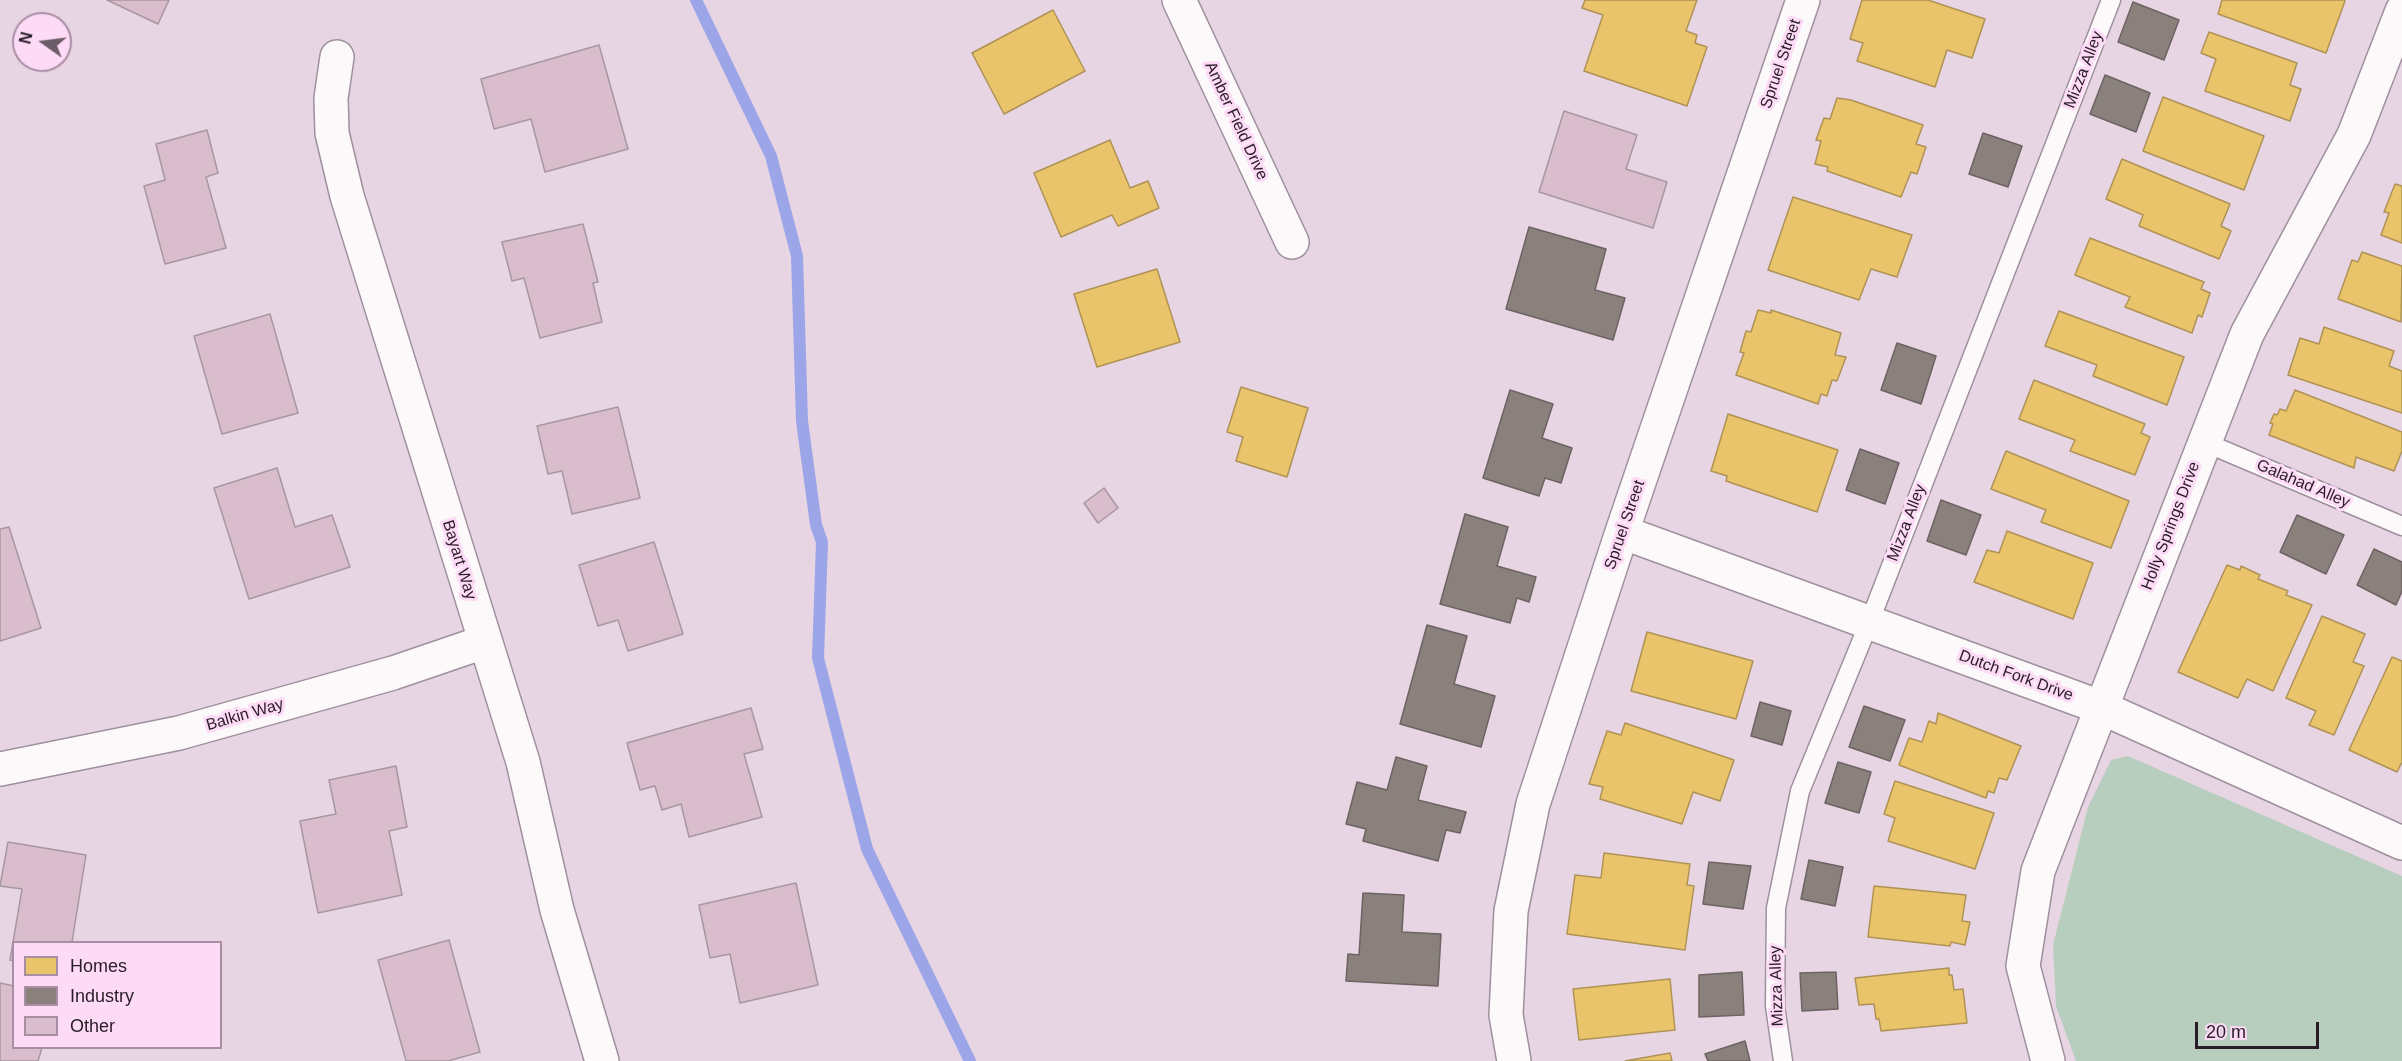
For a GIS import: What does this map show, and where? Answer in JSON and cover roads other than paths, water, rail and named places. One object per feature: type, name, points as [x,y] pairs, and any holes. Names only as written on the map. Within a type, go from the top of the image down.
[{"type":"street","name":"Amber Field Drive","points":[[1179,0],[1292,242]]},
{"type":"street","name":"Spruel Street","points":[[1514,1061],[1506,1015],[1511,911],[1533,804],[1622,532],[1803,0]]},
{"type":"street","name":"Holly Springs Drive","points":[[2048,1061],[2023,966],[2038,872],[2100,707],[2247,334],[2354,135],[2402,11]]},
{"type":"street","name":"Bayart Way","points":[[337,57],[331,98],[333,133],[347,196],[523,762],[557,910],[602,1061]]},
{"type":"street","name":"Dutch Fork Drive","points":[[1622,532],[2100,707],[2402,843]]},
{"type":"street","name":"Balkin Way","points":[[0,769],[179,733],[393,674],[484,642]]},
{"type":"lane","name":"Mizza Alley","points":[[1783,1061],[1775,1006],[1776,908],[1800,791],[1869,622],[2111,0]]},
{"type":"lane","name":"Galahad Alley","points":[[2204,442],[2402,526]]},
{"type":"waterway","points":[[696,0],[771,156],[797,256],[802,421],[816,525],[822,542],[818,658],[867,849],[970,1061]]}]
